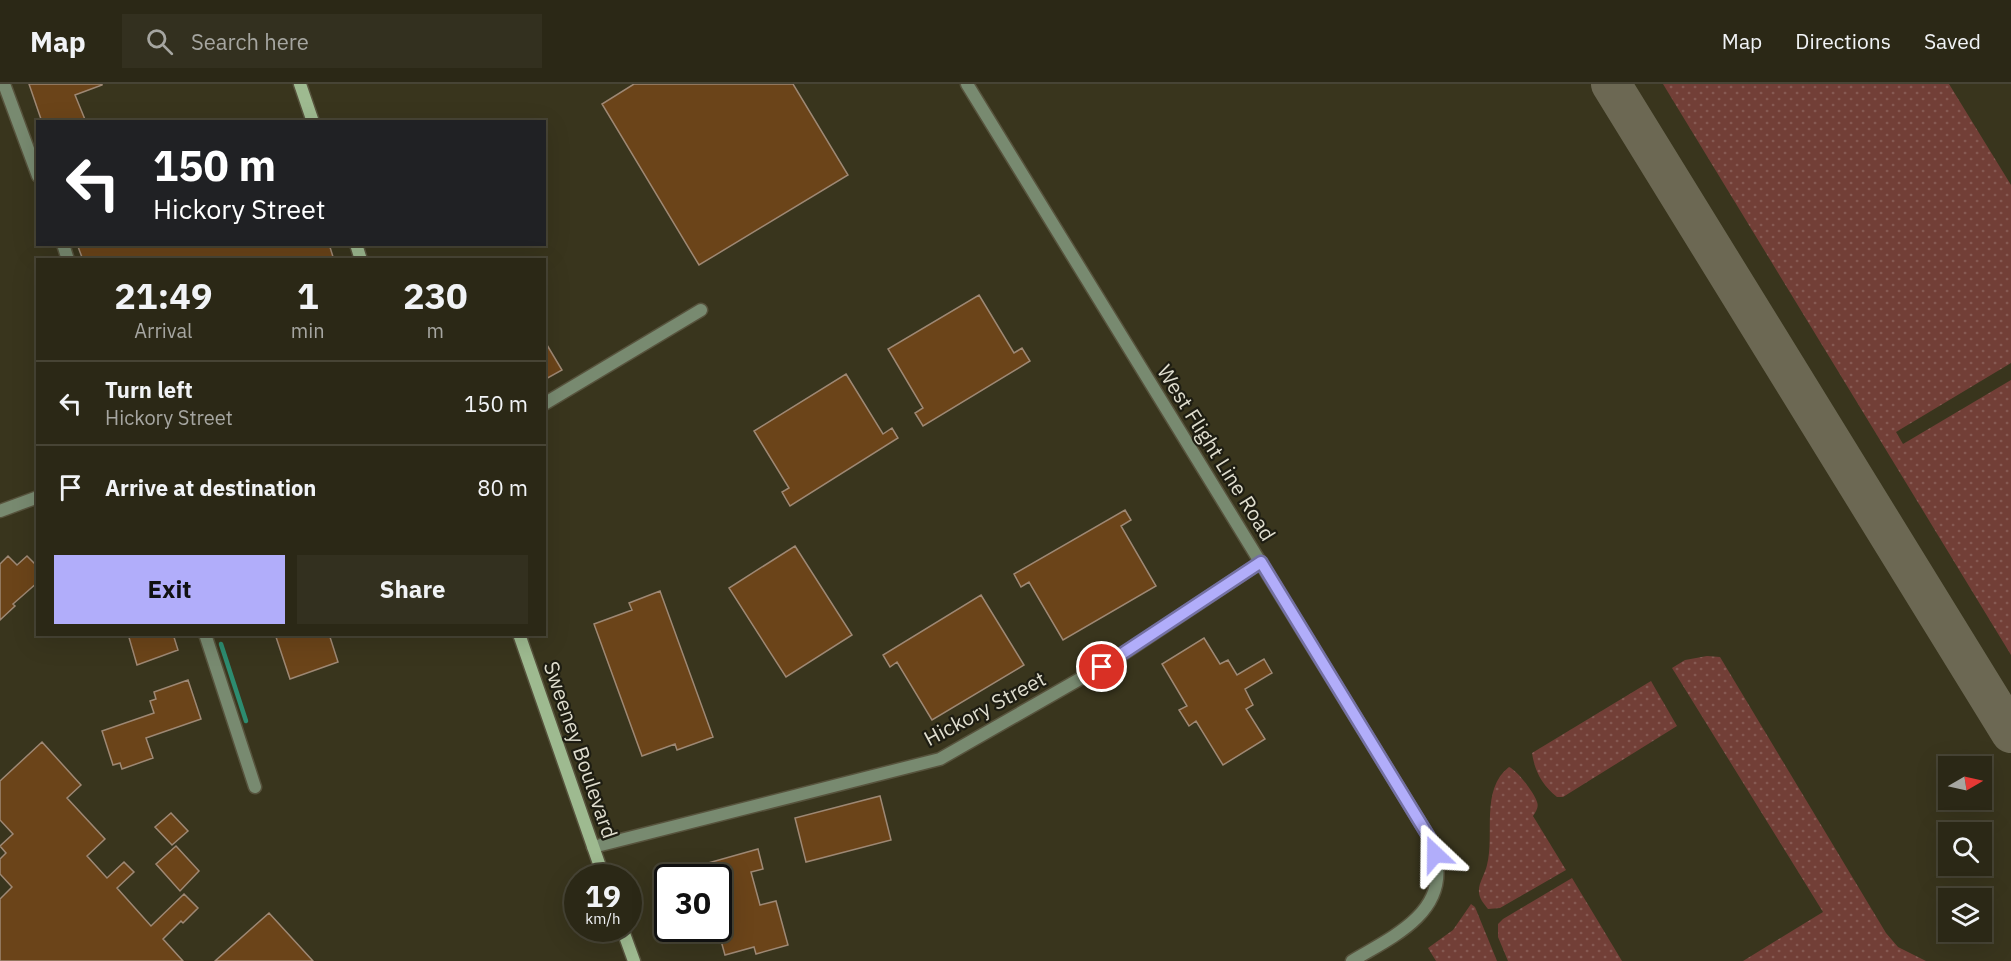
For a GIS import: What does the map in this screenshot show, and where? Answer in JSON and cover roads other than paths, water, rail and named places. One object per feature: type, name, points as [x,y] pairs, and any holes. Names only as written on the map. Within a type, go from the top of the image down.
[{"type":"main road","points":[[300,84],[312,120]]},
{"type":"main road","name":"Sweeney Boulevard","points":[[520,636],[599,864]]},
{"type":"main road","points":[[627,942],[634,961]]},
{"type":"street","points":[[4,84],[5,104],[36,172]]},
{"type":"street","name":"West Flight Line Road","points":[[967,84],[1432,842],[1438,866],[1436,885],[1428,904],[1413,924],[1352,961]]},
{"type":"street","points":[[546,403],[701,309]]},
{"type":"street","points":[[0,511],[36,499]]},
{"type":"street","name":"Hickory Street","points":[[593,847],[940,759],[1120,656],[1261,562]]},
{"type":"street","points":[[206,636],[255,787]]},
{"type":"waterway","points":[[221,644],[246,721]]}]
